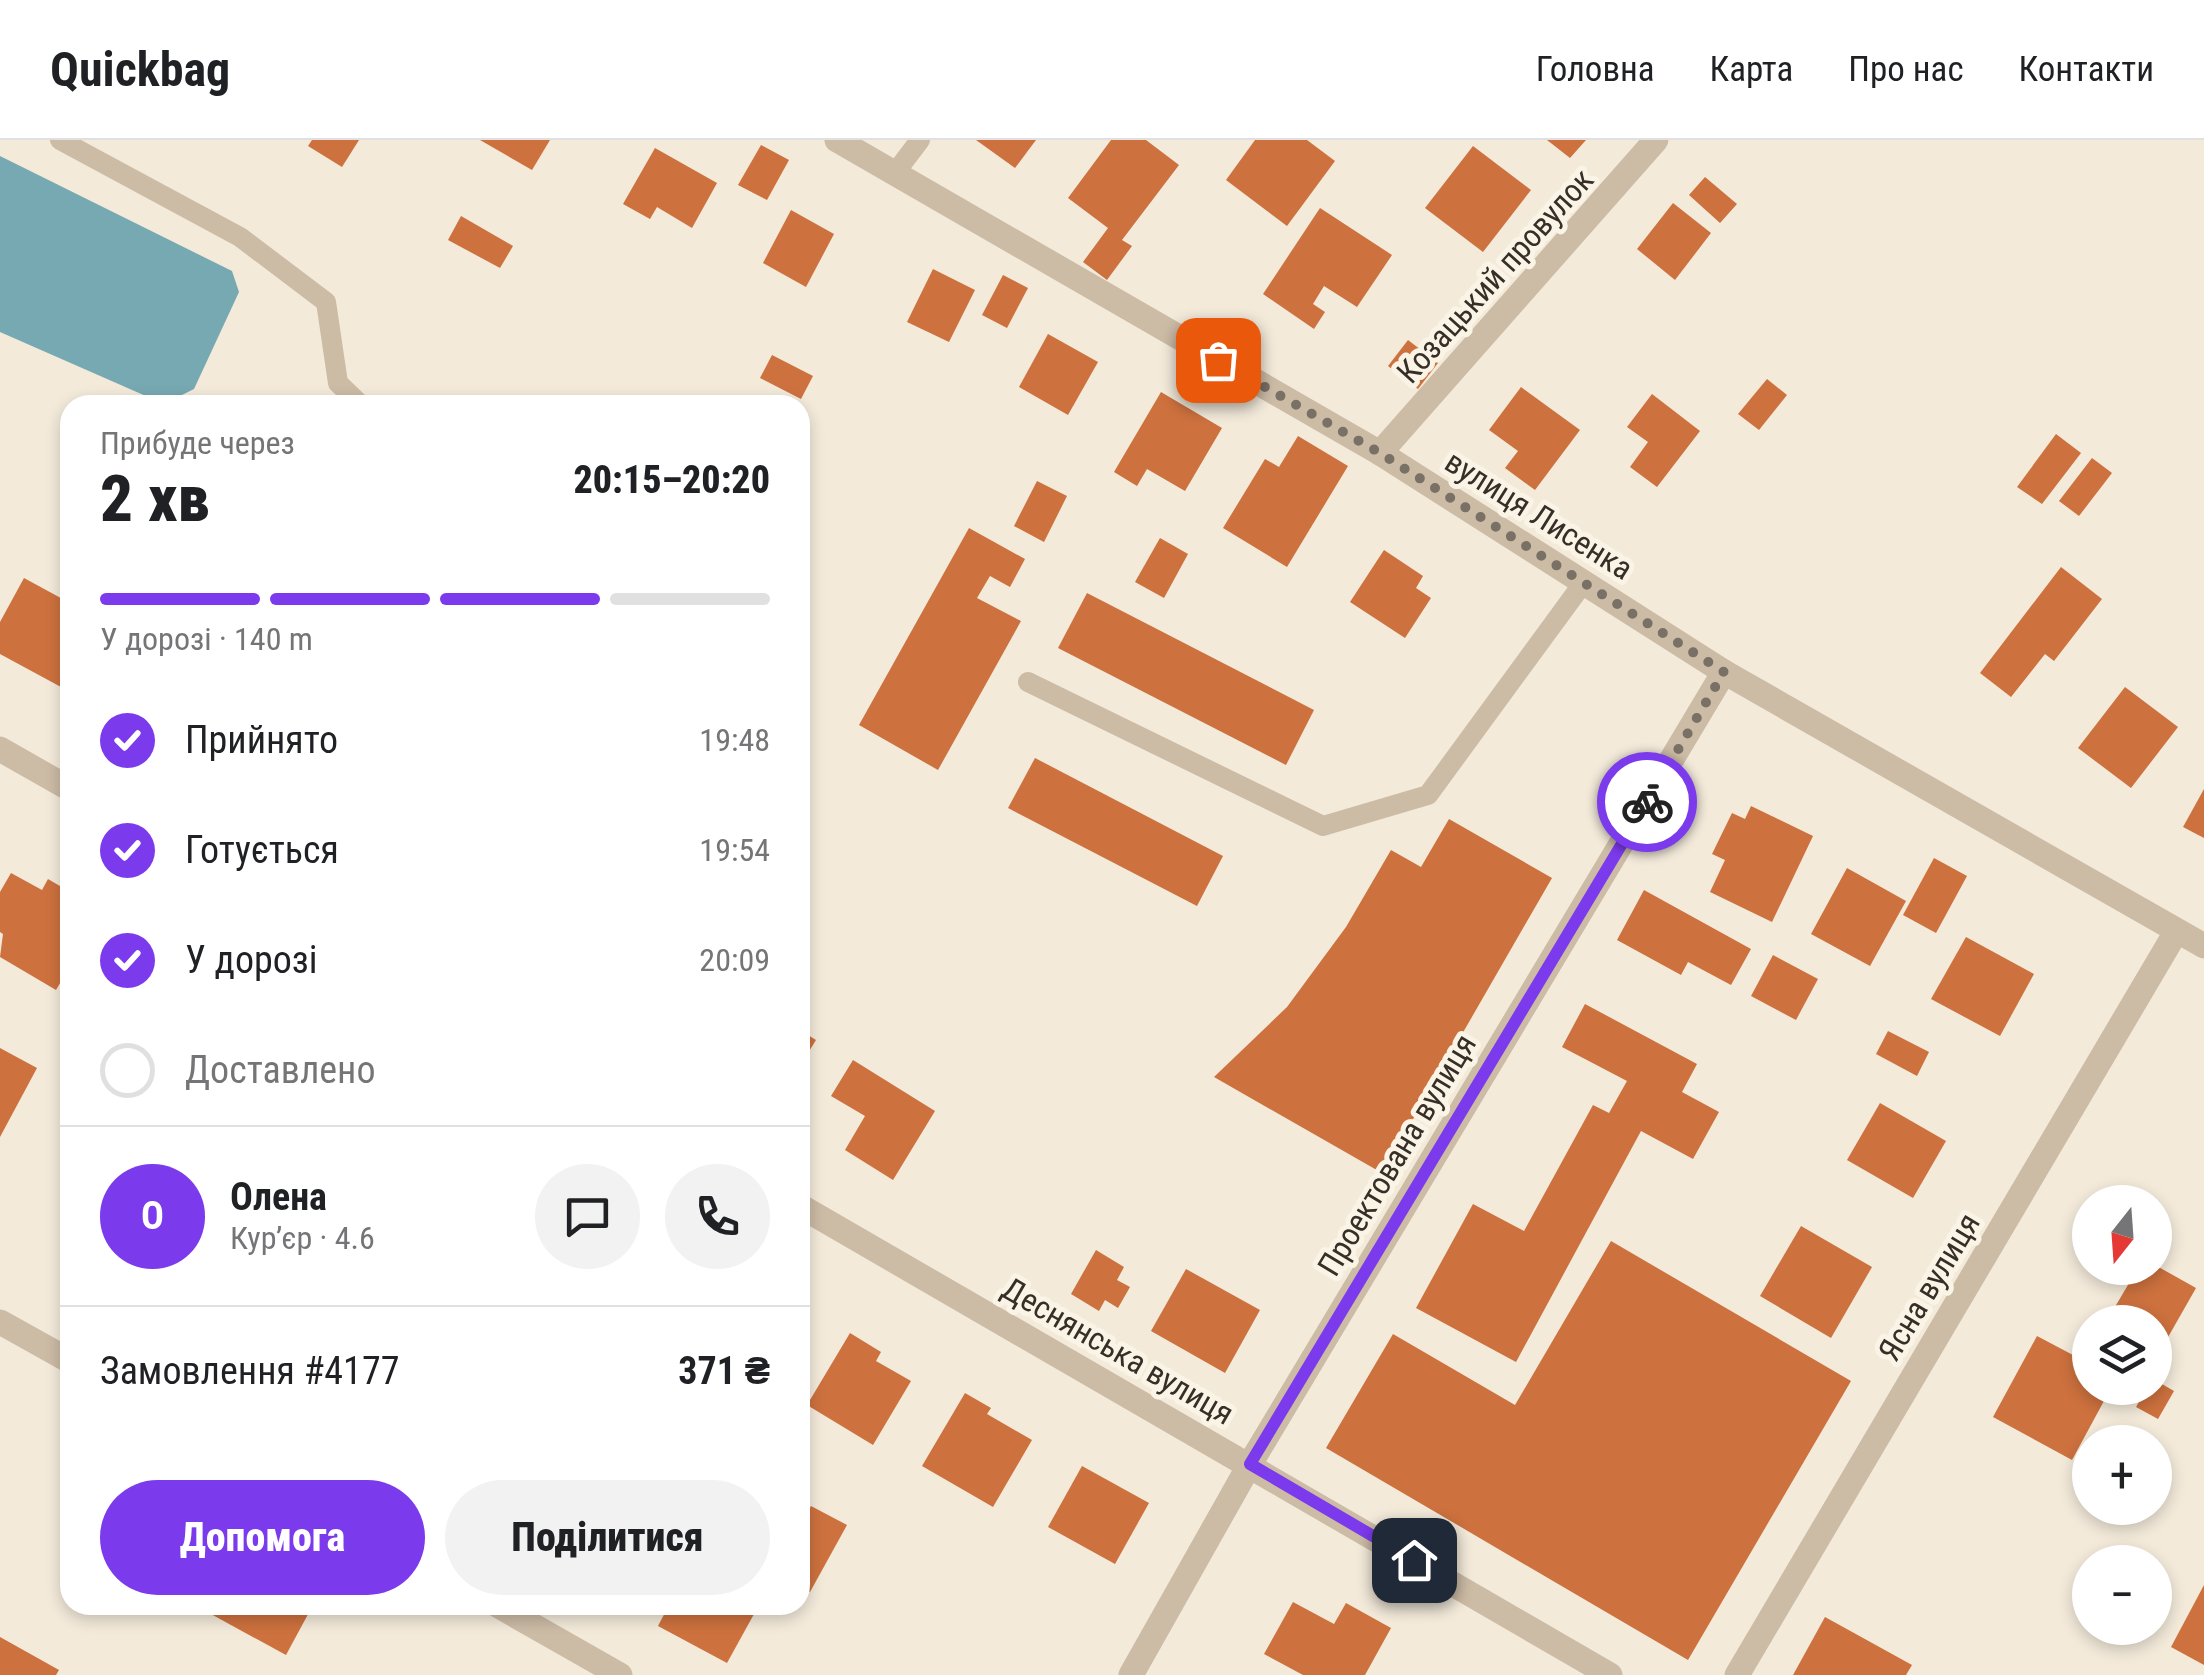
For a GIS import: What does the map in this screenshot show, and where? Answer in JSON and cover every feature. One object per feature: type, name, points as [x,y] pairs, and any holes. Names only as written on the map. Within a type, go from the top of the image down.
[{"type":"street","name":"вулиця Лисенка","points":[[837,140],[1380,453],[1724,672],[2204,946]]},
{"type":"street","name":"Козацький провулок","points":[[1380,453],[1656,140]]},
{"type":"street","name":"Проектована вулиця","points":[[1131,1675],[1250,1464],[1724,672]]},
{"type":"street","points":[[0,748],[60,782]]},
{"type":"street","name":"Ясна вулиця","points":[[1737,1675],[2176,932]]},
{"type":"street","name":"Деснянська вулиця","points":[[810,1212],[1610,1675]]},
{"type":"street","points":[[0,1322],[60,1356]]},
{"type":"street","points":[[515,1615],[620,1675]]},
{"type":"lane","points":[[60,140],[240,237],[326,302],[338,383],[351,395]]},
{"type":"lane","points":[[895,173],[920,140]]},
{"type":"lane","points":[[1028,682],[1323,826],[1428,795],[1584,582]]},
{"type":"water","points":[[0,156],[232,271],[239,292],[194,389],[182,395],[144,395],[0,332]]},
{"type":"building","points":[[312,140],[359,140],[342,167],[308,146]]},
{"type":"building","points":[[480,140],[550,140],[532,170]]},
{"type":"building","points":[[976,140],[1036,140],[1015,168]]},
{"type":"building","points":[[1111,140],[1146,140],[1179,165],[1122,240],[1132,246],[1107,280],[1083,262],[1108,228],[1068,198]]},
{"type":"building","points":[[1255,140],[1307,140],[1335,161],[1287,226],[1226,180]]},
{"type":"building","points":[[1547,140],[1586,140],[1570,158]]},
{"type":"building","points":[[761,145],[789,160],[767,200],[738,185]]},
{"type":"building","points":[[1473,146],[1531,190],[1483,252],[1425,208]]},
{"type":"building","points":[[655,148],[717,183],[692,228],[657,207],[650,219],[623,204]]},
{"type":"building","points":[[1705,177],[1737,204],[1720,223],[1689,195]]},
{"type":"building","points":[[1673,203],[1711,233],[1675,280],[1637,249]]},
{"type":"building","points":[[1320,208],[1392,255],[1357,307],[1324,286],[1313,304],[1325,312],[1314,329],[1263,294]]},
{"type":"building","points":[[791,210],[834,234],[806,287],[763,263]]},
{"type":"building","points":[[461,216],[513,246],[500,268],[448,240]]},
{"type":"building","points":[[933,269],[975,290],[949,342],[907,322]]},
{"type":"building","points":[[1003,275],[1028,288],[1007,328],[982,315]]},
{"type":"building","points":[[1048,334],[1098,362],[1068,415],[1019,387]]},
{"type":"building","points":[[1408,340],[1438,363],[1418,389],[1388,366]]},
{"type":"building","points":[[772,355],[813,376],[803,395],[793,395],[760,378]]},
{"type":"building","points":[[1767,379],[1787,395],[1759,430],[1738,414]]},
{"type":"building","points":[[1521,387],[1580,430],[1535,490],[1505,468],[1518,451],[1489,430]]},
{"type":"building","points":[[1161,392],[1222,428],[1185,491],[1147,469],[1137,486],[1114,472]]},
{"type":"building","points":[[1652,394],[1700,431],[1657,487],[1630,467],[1648,442],[1627,427]]},
{"type":"building","points":[[2056,434],[2081,453],[2042,504],[2017,487]]},
{"type":"building","points":[[1298,436],[1348,466],[1287,567],[1223,528],[1265,459],[1279,467]]},
{"type":"building","points":[[2092,458],[2112,473],[2079,516],[2059,501]]},
{"type":"building","points":[[1037,481],[1067,496],[1044,542],[1014,526]]},
{"type":"building","points":[[969,528],[1025,559],[1010,587],[990,576],[977,598],[1021,621],[938,770],[859,725]]},
{"type":"building","points":[[1160,538],[1188,554],[1164,598],[1135,582]]},
{"type":"building","points":[[1384,550],[1423,576],[1416,588],[1431,598],[1405,638],[1350,602]]},
{"type":"building","points":[[2061,567],[2102,599],[2054,661],[2045,654],[2011,697],[1980,673]]},
{"type":"building","points":[[24,578],[60,598],[60,686],[0,654],[0,622]]},
{"type":"building","points":[[1087,593],[1314,710],[1286,765],[1058,648]]},
{"type":"building","points":[[2125,687],[2178,727],[2131,788],[2078,748]]},
{"type":"building","points":[[1035,758],[1223,856],[1197,906],[1008,808]]},
{"type":"building","points":[[2204,789],[2204,838],[2183,827]]},
{"type":"building","points":[[1751,806],[1813,836],[1772,922],[1710,892],[1725,860],[1712,854],[1732,813],[1745,819]]},
{"type":"building","points":[[1449,819],[1552,878],[1382,1173],[1214,1077],[1287,1007],[1346,927],[1391,850],[1421,867]]},
{"type":"building","points":[[1934,858],[1967,876],[1936,933],[1903,915]]},
{"type":"building","points":[[1847,868],[1906,901],[1870,966],[1811,934]]},
{"type":"building","points":[[11,873],[42,890],[48,879],[60,886],[60,983],[56,990],[0,957],[0,892]]},
{"type":"building","points":[[1644,890],[1751,949],[1731,985],[1688,962],[1681,975],[1617,940]]},
{"type":"building","points":[[1966,937],[2034,974],[2000,1036],[1931,999]]},
{"type":"building","points":[[1773,955],[1818,979],[1796,1020],[1751,996]]},
{"type":"building","points":[[1585,1004],[1697,1064],[1682,1092],[1719,1112],[1693,1159],[1641,1131],[1516,1362],[1416,1308],[1473,1204],[1524,1231],[1593,1105],[1609,1113],[1627,1081],[1562,1047]]},
{"type":"building","points":[[1888,1031],[1929,1052],[1917,1076],[1876,1054]]},
{"type":"building","points":[[0,1048],[37,1068],[0,1137]]},
{"type":"building","points":[[853,1060],[935,1111],[893,1180],[845,1150],[865,1116],[831,1096]]},
{"type":"building","points":[[1880,1103],[1946,1141],[1913,1198],[1847,1160]]},
{"type":"building","points":[[1801,1226],[1872,1267],[1831,1338],[1760,1296]]},
{"type":"building","points":[[1611,1241],[1851,1381],[1688,1660],[1326,1448],[1393,1334],[1515,1405]]},
{"type":"building","points":[[1096,1250],[1124,1267],[1117,1280],[1130,1287],[1118,1308],[1105,1300],[1099,1311],[1071,1294]]},
{"type":"building","points":[[1186,1269],[1260,1310],[1225,1373],[1151,1331]]},
{"type":"building","points":[[2172,1275],[2196,1288],[2172,1330],[2172,1305],[2116,1305],[2128,1285],[2172,1285]]},
{"type":"building","points":[[850,1333],[881,1352],[876,1361],[911,1381],[873,1445],[810,1407],[810,1400]]},
{"type":"building","points":[[2037,1336],[2072,1354],[2072,1405],[2102,1405],[2091,1425],[2072,1425],[2072,1460],[1993,1417]]},
{"type":"building","points":[[965,1393],[991,1408],[987,1414],[1032,1440],[993,1507],[922,1466]]},
{"type":"building","points":[[2137,1405],[2166,1405],[2158,1419]]},
{"type":"building","points":[[1082,1466],[1149,1503],[1115,1564],[1048,1527]]},
{"type":"building","points":[[810,1508],[847,1525],[810,1592]]},
{"type":"building","points":[[2204,1585],[2204,1665],[2171,1647]]},
{"type":"building","points":[[1293,1602],[1334,1624],[1346,1603],[1391,1628],[1365,1675],[1303,1675],[1264,1654]]},
{"type":"building","points":[[213,1615],[308,1615],[286,1655]]},
{"type":"building","points":[[664,1615],[753,1615],[727,1663],[658,1626]]},
{"type":"building","points":[[1825,1617],[1912,1665],[1906,1675],[1793,1675]]},
{"type":"building","points":[[0,1637],[59,1670],[56,1675],[0,1675]]},
{"type":"way so far","points":[[1218,360],[1380,453],[1724,672],[1647,802]]},
{"type":"route","points":[[1414,1560],[1250,1464],[1647,802]]}]
